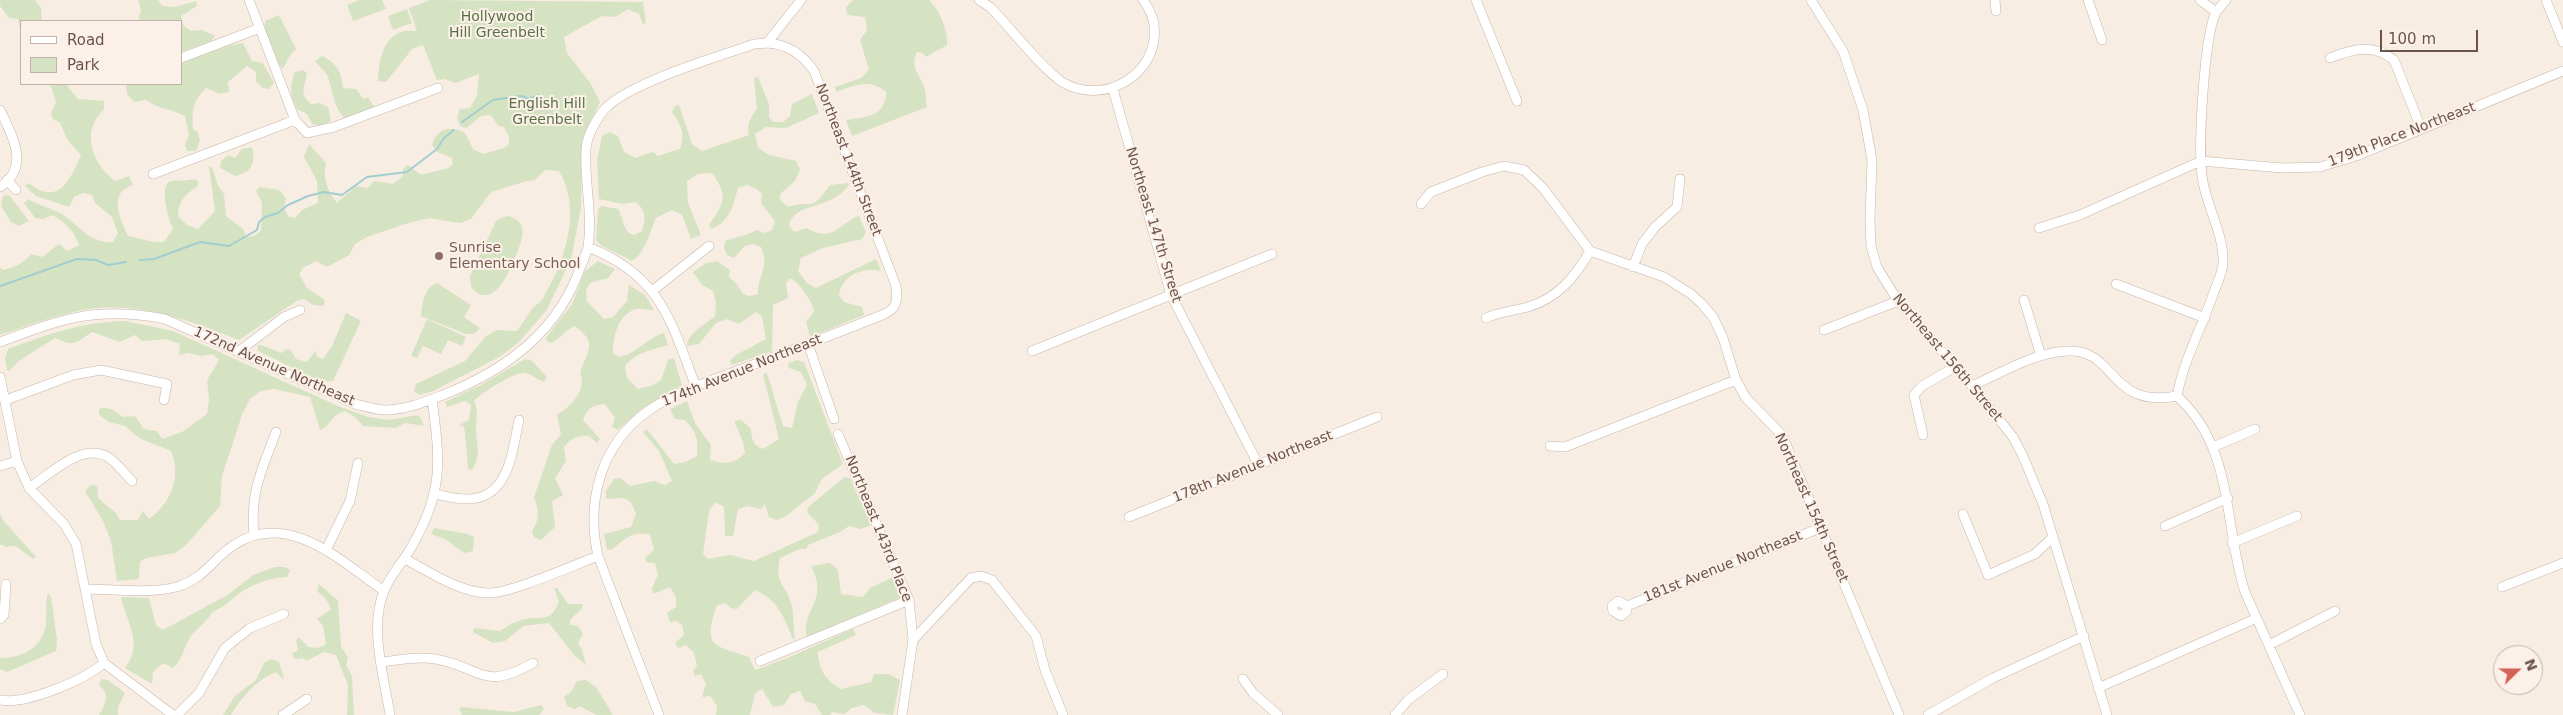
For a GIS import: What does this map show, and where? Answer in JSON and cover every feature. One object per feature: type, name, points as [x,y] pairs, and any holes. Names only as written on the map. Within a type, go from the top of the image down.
[{"type":"street","points":[[248,0],[294,120],[307,134],[438,88]]},
{"type":"street","points":[[767,43],[801,0]]},
{"type":"street","points":[[979,0],[990,7],[1061,81],[1084,90],[1114,89],[1131,79],[1150,56],[1154,24],[1144,0]]},
{"type":"street","points":[[1476,0],[1517,101]]},
{"type":"street","points":[[1994,0],[1996,10]]},
{"type":"street","points":[[2088,0],[2102,40]]},
{"type":"street","points":[[2200,0],[2216,12]]},
{"type":"street","points":[[2177,396],[2182,370],[2205,318],[2223,265],[2222,247],[2202,180],[2201,161],[2206,65],[2211,22],[2216,12],[2226,0]]},
{"type":"street","points":[[2546,0],[2563,42]]},
{"type":"street","name":"Northeast 156th Street","points":[[1816,2],[1843,51],[1864,110],[1872,160],[1871,246],[1877,267],[1898,301],[1972,386],[2013,437],[2022,454],[2044,504],[2052,538],[2107,715]]},
{"type":"street","points":[[182,58],[260,28]]},
{"type":"street","name":"172nd Avenue Northeast","points":[[0,342],[59,320],[107,312],[134,313],[165,319],[355,404],[387,410],[432,400],[479,379],[508,362],[537,337],[562,308],[575,284],[588,247],[589,189],[586,148],[593,126],[608,105],[634,88],[754,44],[767,43]]},
{"type":"street","name":"Northeast 144th Street","points":[[767,43],[776,43],[793,50],[808,62],[814,71],[896,286],[897,303]]},
{"type":"street","points":[[2330,58],[2350,50],[2366,48],[2386,54],[2394,60],[2421,128]]},
{"type":"street","name":"179th Place Northeast","points":[[2039,228],[2080,216],[2201,161],[2282,168],[2320,167],[2356,156],[2563,71]]},
{"type":"street","name":"Northeast 147th Street","points":[[1114,89],[1171,295],[1258,464]]},
{"type":"street","points":[[0,110],[15,142],[17,164],[8,180],[0,187]]},
{"type":"street","points":[[154,174],[294,120]]},
{"type":"street","points":[[1420,204],[1431,192],[1482,172],[1504,166],[1524,170],[1543,188],[1590,251],[1578,272],[1558,293],[1528,307],[1499,312],[1486,318]]},
{"type":"street","points":[[1632,267],[1642,244],[1656,226],[1677,207],[1680,179]]},
{"type":"street","points":[[8,180],[16,190]]},
{"type":"street","points":[[652,291],[709,246]]},
{"type":"street","points":[[588,247],[625,265],[638,275],[652,291],[662,304],[696,387]]},
{"type":"street","name":"Northeast 154th Street","points":[[1590,251],[1664,277],[1691,294],[1713,317],[1723,338],[1736,380],[1746,398],[1782,435],[1898,715]]},
{"type":"street","points":[[1032,351],[1272,254]]},
{"type":"street","points":[[2116,284],[2205,318]]},
{"type":"street","points":[[2024,300],[2041,356]]},
{"type":"street","points":[[1824,330],[1898,301]]},
{"type":"street","name":"174th Avenue Northeast","points":[[659,715],[598,556],[593,511],[598,480],[605,463],[624,433],[641,416],[660,404],[696,387],[888,312],[897,303]]},
{"type":"street","points":[[238,352],[284,317],[300,310]]},
{"type":"street","points":[[808,344],[834,419]]},
{"type":"street","points":[[1972,386],[2041,356],[2068,351],[2079,352],[2090,355],[2101,362],[2131,392],[2152,398],[2177,396],[2191,410],[2213,447],[2223,475],[2228,498],[2232,543],[2239,572],[2300,715]]},
{"type":"street","points":[[1923,435],[1914,396],[1922,386],[1955,367]]},
{"type":"street","points":[[6,400],[73,375],[100,370],[167,384],[164,400]]},
{"type":"street","points":[[0,377],[17,461],[29,488],[64,524],[79,554],[96,644],[104,663],[175,715],[199,693],[225,648],[250,628],[284,614]]},
{"type":"street","points":[[1550,446],[1565,447],[1736,380]]},
{"type":"street","points":[[390,715],[378,631],[384,591],[422,529],[436,494],[439,472],[432,400]]},
{"type":"street","name":"178th Avenue Northeast","points":[[1130,517],[1377,417]]},
{"type":"street","points":[[436,494],[465,500],[478,498],[500,484],[507,472],[519,420]]},
{"type":"street","points":[[2213,447],[2256,429]]},
{"type":"street","points":[[254,536],[252,504],[257,480],[276,432]]},
{"type":"street","name":"Northeast 143rd Place","points":[[838,434],[909,600],[913,640],[902,715]]},
{"type":"street","points":[[29,488],[77,456],[89,452],[108,456],[132,481]]},
{"type":"street","points":[[0,466],[17,461]]},
{"type":"street","points":[[326,550],[350,501],[358,462]]},
{"type":"street","points":[[2165,526],[2228,498]]},
{"type":"street","points":[[1963,514],[1988,574],[2035,554],[2052,538]]},
{"type":"street","points":[[2232,543],[2297,516]]},
{"type":"street","name":"181st Avenue Northeast","points":[[1627,606],[1820,528]]},
{"type":"street","points":[[85,589],[158,589],[176,587],[207,571],[235,544],[254,536],[283,533],[296,535],[326,550],[384,591]]},
{"type":"street","points":[[405,559],[449,582],[472,591],[488,594],[506,590],[598,556]]},
{"type":"street","points":[[2502,587],[2563,563]]},
{"type":"street","points":[[913,640],[971,578],[977,576],[992,580],[1036,636],[1045,670],[1063,715]]},
{"type":"street","points":[[0,619],[4,615],[6,584]]},
{"type":"street","points":[[760,661],[909,600]]},
{"type":"street","points":[[2269,645],[2335,611]]},
{"type":"street","points":[[2098,688],[2257,618]]},
{"type":"street","points":[[1928,715],[1993,678],[2084,636]]},
{"type":"street","points":[[382,662],[426,658],[437,659],[491,677],[513,674],[533,663]]},
{"type":"street","points":[[0,700],[31,698],[89,674],[104,663]]},
{"type":"street","points":[[1395,715],[1409,699],[1443,674]]},
{"type":"street","points":[[1244,679],[1253,693],[1278,715]]},
{"type":"street","points":[[283,715],[307,699]]},
{"type":"green space","points":[[0,0],[35,0],[41,8],[42,20],[20,20],[20,29],[18,19],[9,18],[0,6]]},
{"type":"green space","points":[[138,0],[158,0],[162,6],[175,7],[196,1],[197,6],[181,16],[182,20],[138,20],[141,11]]},
{"type":"green space","points":[[359,0],[382,0],[386,9],[353,21],[347,5]]},
{"type":"green space","points":[[430,0],[643,2],[646,23],[643,24],[639,14],[628,9],[616,17],[602,16],[564,37],[567,53],[591,84],[600,102],[582,141],[581,208],[571,260],[546,311],[518,343],[501,356],[431,392],[419,395],[414,391],[416,384],[465,361],[486,336],[497,330],[517,331],[542,299],[558,269],[568,236],[570,202],[566,186],[559,171],[545,170],[535,180],[491,192],[471,219],[460,223],[429,218],[405,224],[367,237],[355,244],[349,255],[327,267],[316,261],[303,268],[299,274],[307,288],[325,300],[324,306],[313,305],[304,299],[298,300],[239,340],[178,318],[137,309],[116,308],[95,308],[73,312],[0,335],[0,267],[3,270],[15,266],[22,263],[31,254],[42,257],[59,244],[67,251],[79,245],[69,228],[53,215],[43,219],[35,218],[24,203],[28,199],[67,217],[91,237],[98,240],[113,242],[118,233],[112,217],[95,203],[92,195],[83,193],[74,197],[69,207],[36,196],[25,186],[28,183],[46,192],[59,190],[68,180],[81,155],[67,139],[60,123],[52,118],[51,113],[56,102],[50,85],[67,85],[78,99],[104,101],[104,109],[92,127],[92,147],[100,165],[115,181],[129,176],[133,185],[120,194],[118,200],[119,214],[128,236],[150,241],[164,242],[173,229],[167,211],[165,196],[167,184],[171,181],[194,179],[198,181],[198,186],[186,195],[179,206],[178,216],[187,225],[198,229],[215,211],[209,167],[212,167],[218,186],[224,194],[226,216],[243,229],[246,237],[254,236],[261,231],[262,203],[256,191],[259,187],[279,190],[286,198],[284,209],[289,217],[295,218],[302,210],[318,203],[317,181],[304,157],[309,144],[326,163],[325,174],[327,184],[337,203],[356,186],[368,188],[374,181],[393,184],[403,176],[403,169],[408,165],[421,175],[448,168],[453,164],[452,158],[437,152],[432,145],[437,135],[445,130],[454,129],[465,133],[473,149],[483,154],[504,148],[509,144],[509,137],[504,127],[498,126],[491,115],[481,116],[466,128],[460,126],[457,117],[460,109],[470,108],[477,96],[479,74],[456,83],[444,79],[437,80],[423,45],[412,49],[386,82],[378,81],[382,53],[389,40],[394,35],[403,31],[417,31],[409,8]]},
{"type":"green space","points":[[853,0],[929,0],[937,9],[942,21],[947,45],[926,57],[923,53],[917,52],[915,58],[914,63],[925,90],[927,107],[852,136],[846,120],[867,116],[879,111],[883,106],[886,92],[874,85],[862,84],[836,92],[835,87],[861,78],[869,70],[860,40],[867,30],[865,17],[847,15],[846,7]]},
{"type":"green space","points":[[407,9],[412,23],[393,30],[388,16]]},
{"type":"green space","points":[[279,15],[296,49],[290,55],[283,69],[273,53],[265,27],[265,21]]},
{"type":"green space","points":[[182,20],[183,25],[191,31],[202,30],[215,36],[211,41],[182,52]]},
{"type":"green space","points":[[243,43],[252,61],[263,63],[274,83],[269,89],[263,88],[256,81],[256,72],[247,66],[228,82],[229,92],[220,94],[206,88],[195,102],[193,111],[193,129],[198,132],[200,140],[196,151],[187,151],[185,145],[189,135],[185,116],[155,106],[146,100],[134,102],[127,94],[126,85],[182,85],[182,63],[231,45]]},
{"type":"green space","points":[[322,56],[340,72],[343,88],[356,89],[363,99],[368,97],[374,107],[345,118],[338,109],[327,75],[315,61]]},
{"type":"green space","points":[[303,70],[307,73],[303,93],[307,100],[311,104],[320,103],[328,107],[331,121],[320,126],[312,124],[307,114],[297,109],[293,99],[291,87],[293,77],[295,72]]},
{"type":"green space","points":[[758,77],[769,104],[769,117],[773,122],[783,122],[790,116],[792,104],[812,94],[819,113],[786,128],[766,127],[755,134],[758,148],[769,155],[796,161],[800,170],[795,181],[780,194],[780,200],[788,207],[812,204],[819,199],[830,185],[848,183],[849,185],[833,199],[799,212],[793,217],[789,225],[794,232],[807,228],[823,234],[835,231],[859,216],[866,232],[862,239],[823,248],[801,258],[798,271],[807,283],[816,288],[876,259],[881,270],[863,271],[853,274],[845,281],[840,290],[839,295],[844,302],[862,307],[864,315],[810,337],[806,322],[814,311],[813,307],[801,288],[790,278],[786,283],[788,298],[773,305],[772,351],[732,365],[730,361],[736,355],[766,339],[762,317],[756,312],[739,324],[727,319],[716,323],[699,344],[687,346],[693,333],[715,316],[716,304],[713,291],[702,285],[693,272],[706,263],[717,261],[730,270],[729,277],[736,283],[743,294],[749,296],[758,294],[764,265],[761,247],[753,244],[745,246],[734,258],[727,255],[724,248],[725,241],[729,239],[756,230],[765,233],[772,230],[775,221],[761,203],[762,194],[757,189],[747,185],[738,188],[727,218],[711,229],[709,225],[723,200],[721,188],[712,173],[698,174],[687,181],[688,203],[701,235],[691,239],[682,215],[672,210],[656,218],[644,248],[637,258],[632,261],[602,246],[596,240],[598,210],[601,206],[618,209],[625,228],[634,235],[642,231],[644,222],[642,208],[636,202],[622,204],[599,199],[597,160],[602,136],[610,132],[618,136],[624,152],[635,158],[653,152],[658,156],[680,149],[683,139],[682,130],[672,112],[675,106],[679,105],[692,144],[702,151],[749,135],[750,121],[757,109],[754,78]]},
{"type":"green space","points":[[252,147],[253,162],[245,172],[235,176],[220,168],[221,161],[228,155],[235,158],[242,149]]},
{"type":"green space","points":[[9,195],[29,221],[19,226],[11,222],[1,206],[3,196]]},
{"type":"green space","points":[[506,216],[514,218],[520,223],[523,234],[519,247],[510,270],[497,290],[489,295],[480,294],[471,287],[470,276],[496,221]]},
{"type":"green space","points":[[598,261],[615,269],[608,278],[590,283],[586,290],[587,301],[604,319],[613,317],[627,301],[629,285],[645,295],[654,310],[637,309],[631,311],[621,320],[615,333],[613,353],[619,357],[631,353],[652,338],[664,333],[668,345],[645,352],[629,361],[625,366],[627,378],[638,389],[653,385],[661,380],[668,360],[674,358],[682,385],[640,410],[618,430],[612,427],[615,418],[605,404],[594,406],[586,413],[583,420],[600,439],[597,443],[589,436],[581,436],[572,439],[564,447],[566,461],[555,478],[563,495],[552,501],[555,527],[541,540],[534,537],[532,531],[538,515],[534,497],[552,445],[561,434],[557,415],[577,397],[581,387],[580,371],[589,346],[586,337],[575,326],[550,343],[545,339],[572,304],[585,271]]},
{"type":"green space","points":[[437,283],[471,305],[464,317],[480,328],[474,334],[466,334],[421,316],[426,292]]},
{"type":"green space","points":[[346,313],[361,321],[333,381],[320,381],[258,351],[257,345],[282,353],[286,349],[291,350],[296,359],[307,362],[315,351],[318,357],[323,359],[332,346]]},
{"type":"green space","points":[[427,319],[466,337],[462,346],[448,340],[441,354],[423,346],[417,358],[411,356]]},
{"type":"green space","points":[[125,321],[173,331],[338,406],[368,417],[389,420],[417,415],[421,418],[424,426],[405,423],[395,428],[363,426],[355,417],[345,411],[336,415],[320,430],[310,397],[274,389],[261,391],[250,399],[242,415],[222,476],[220,506],[186,545],[175,553],[146,558],[140,562],[139,579],[117,581],[111,541],[103,521],[85,491],[91,485],[97,486],[98,498],[116,513],[120,520],[138,520],[143,511],[149,519],[157,513],[169,497],[175,480],[175,470],[171,451],[139,438],[125,426],[109,422],[99,415],[99,409],[115,411],[123,417],[135,416],[144,429],[157,431],[162,439],[182,432],[207,414],[209,400],[207,380],[219,360],[213,354],[202,356],[188,353],[179,355],[180,344],[166,339],[142,341],[135,335],[120,342],[92,332],[82,339],[71,343],[55,338],[23,358],[10,371],[7,370],[5,358],[8,349],[51,334],[79,326]]},
{"type":"green space","points":[[525,359],[531,360],[547,377],[544,382],[526,373],[514,375],[491,388],[474,401],[477,412],[478,454],[472,470],[468,469],[464,427],[459,425],[469,420],[471,405],[465,401],[447,407],[445,402],[479,386]]},
{"type":"green space","points":[[797,360],[804,362],[843,464],[822,479],[815,493],[785,517],[776,520],[769,517],[765,504],[761,509],[748,506],[738,509],[733,536],[725,536],[724,507],[715,502],[709,511],[703,554],[708,559],[730,555],[754,561],[818,532],[819,525],[807,512],[808,507],[845,477],[850,478],[871,525],[861,529],[849,526],[840,532],[808,545],[806,549],[799,549],[780,558],[778,574],[790,598],[795,638],[793,639],[783,616],[775,604],[755,590],[737,609],[731,608],[725,603],[717,605],[711,637],[714,643],[720,647],[749,657],[755,670],[853,629],[856,635],[818,652],[821,669],[831,682],[841,689],[871,682],[874,674],[889,674],[900,680],[893,715],[875,713],[864,705],[852,708],[844,714],[832,712],[830,715],[822,715],[815,704],[805,701],[800,691],[791,694],[784,705],[773,707],[762,689],[755,694],[750,715],[716,715],[717,706],[710,696],[702,697],[706,684],[701,674],[695,676],[693,671],[697,666],[694,653],[686,645],[678,648],[675,643],[684,635],[682,624],[676,621],[670,622],[667,613],[676,607],[676,597],[670,587],[653,594],[652,588],[658,575],[655,563],[646,562],[645,558],[654,550],[650,535],[634,535],[625,539],[613,549],[607,550],[604,534],[631,527],[636,514],[634,508],[626,499],[606,499],[606,491],[614,479],[621,478],[630,486],[654,481],[665,485],[672,481],[659,451],[643,432],[647,429],[674,464],[685,462],[697,456],[698,445],[692,428],[685,420],[675,419],[670,409],[687,401],[695,423],[711,445],[710,460],[733,462],[745,453],[743,442],[734,421],[741,420],[751,429],[753,441],[763,449],[779,439],[763,374],[767,373],[783,426],[792,428],[798,402],[807,385],[801,372],[789,368],[788,363]]},
{"type":"green space","points":[[0,513],[3,520],[36,557],[33,559],[16,546],[6,547],[0,544]]},
{"type":"green space","points":[[434,528],[468,534],[474,537],[473,551],[464,553],[445,539],[431,534]]},
{"type":"green space","points":[[830,563],[838,570],[841,594],[863,597],[870,588],[893,577],[901,597],[807,637],[807,620],[816,597],[817,588],[816,578],[811,566]]},
{"type":"green space","points":[[275,567],[285,567],[290,570],[287,577],[255,584],[212,612],[208,619],[191,636],[176,665],[173,668],[165,664],[160,665],[153,672],[152,684],[125,668],[131,659],[134,642],[121,597],[149,598],[156,625],[163,630],[229,594],[253,575]]},
{"type":"green space","points":[[319,584],[338,601],[341,646],[348,658],[346,665],[352,676],[354,715],[347,715],[348,685],[336,655],[324,652],[306,661],[304,658],[295,659],[292,654],[298,650],[296,640],[299,637],[308,647],[318,648],[326,644],[323,626],[317,619],[331,609],[326,599],[317,591]]},
{"type":"green space","points":[[554,588],[557,588],[568,604],[582,604],[583,607],[570,620],[570,625],[578,626],[583,634],[578,643],[586,665],[574,655],[549,623],[523,626],[505,641],[493,643],[473,632],[474,628],[500,631],[519,621],[549,616],[556,609],[559,602]]},
{"type":"green space","points":[[48,593],[51,597],[57,639],[56,651],[7,672],[0,669],[0,658],[23,654],[41,639],[46,624]]},
{"type":"green space","points":[[271,659],[279,662],[284,678],[276,672],[262,679],[250,690],[231,715],[223,715],[235,696],[256,680],[264,663]]},
{"type":"green space","points":[[101,679],[108,680],[125,693],[118,707],[118,715],[99,715],[106,700],[105,692],[99,685]]},
{"type":"green space","points":[[586,680],[596,687],[613,715],[596,715],[580,706],[575,709],[567,706],[564,697],[571,692],[577,681]]},
{"type":"green space","points":[[541,705],[544,709],[539,715],[462,715],[459,709],[461,707],[514,712]]},
{"type":"waterway","points":[[462,122],[493,100],[521,96],[529,99],[538,95]]},
{"type":"waterway","points":[[140,260],[154,259],[200,242],[229,246],[257,230],[259,222],[265,217],[278,213],[288,205],[308,196],[324,192],[342,195],[367,177],[407,172],[437,149],[444,138],[454,130]]},
{"type":"waterway","points":[[0,286],[77,259],[96,260],[108,265],[126,262]]},
{"type":"place","name":"Sunrise Elementary School","points":[[439,256]]},
{"type":"park label","name":"Hollywood Hill Greenbelt","points":[[497,25]]},
{"type":"park label","name":"English Hill Greenbelt","points":[[547,112]]}]
